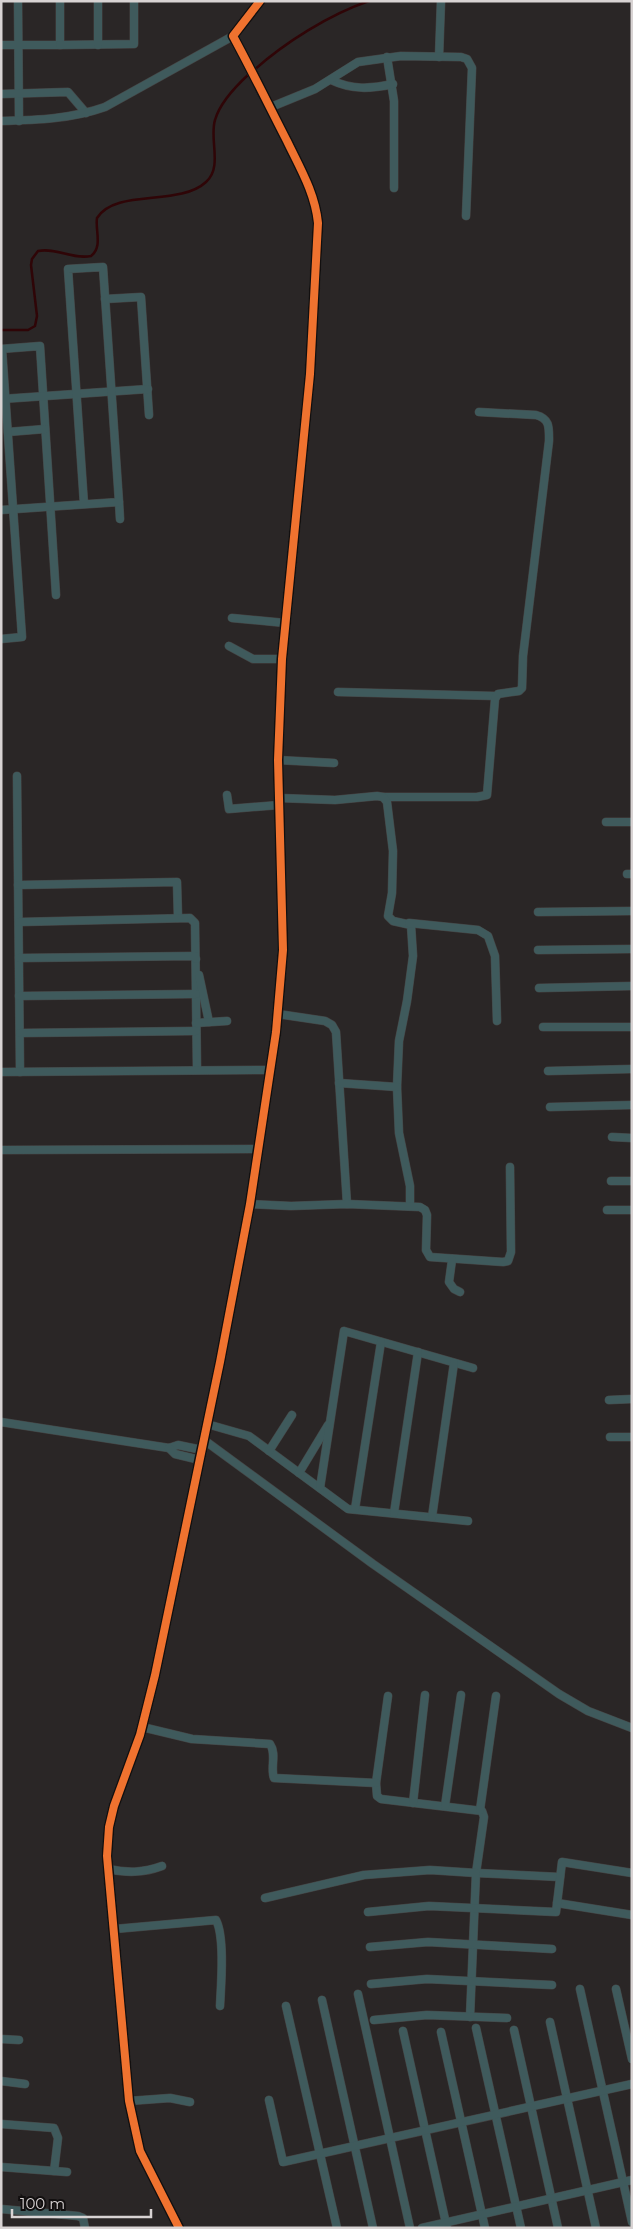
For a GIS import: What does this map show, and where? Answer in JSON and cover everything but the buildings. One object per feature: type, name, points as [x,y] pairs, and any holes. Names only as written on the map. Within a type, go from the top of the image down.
[{"type":"street","points":[[18,1],[19,121]]},
{"type":"street","points":[[60,1],[60,45]]},
{"type":"street","points":[[98,1],[98,45]]},
{"type":"street","points":[[1,45],[134,44],[134,1]]},
{"type":"street","points":[[1,121],[48,120],[86,113],[105,107],[233,36],[260,1]]},
{"type":"street","points":[[439,56],[441,1]]},
{"type":"street","points":[[179,2228],[140,2151],[129,2101],[118,1991],[115,1929],[108,1869],[111,1818],[142,1727],[155,1675],[202,1450],[250,1204],[278,1014],[283,950],[278,760],[282,659],[310,374],[318,223],[314,200],[271,107],[233,36]]},
{"type":"street","points":[[271,107],[316,89],[351,64],[387,57],[439,56],[461,57],[470,62],[472,68],[466,216]]},
{"type":"street","points":[[387,57],[393,84],[394,188]]},
{"type":"street","points":[[331,80],[343,85],[369,89],[393,84]]},
{"type":"street","points":[[1,94],[68,92],[86,113]]},
{"type":"street","points":[[84,504],[68,269],[103,267],[120,520]]},
{"type":"street","points":[[105,299],[141,297],[149,415]]},
{"type":"street","points":[[1,638],[22,637],[2,349],[40,346],[56,595]]},
{"type":"street","points":[[4,399],[148,389]]},
{"type":"street","points":[[338,692],[496,696],[518,691],[522,688],[549,427],[545,418],[536,415],[479,412]]},
{"type":"street","points":[[8,432],[45,429]]},
{"type":"street","points":[[1,510],[119,502]]},
{"type":"street","points":[[232,618],[284,624]]},
{"type":"street","points":[[229,646],[253,659],[282,659]]},
{"type":"street","points":[[227,795],[229,809],[279,802],[335,800],[369,796],[477,797],[486,795],[496,696]]},
{"type":"street","points":[[278,760],[334,763]]},
{"type":"street","points":[[17,776],[20,1072]]},
{"type":"street","points":[[383,797],[387,802],[392,836],[393,874],[388,916],[393,921],[478,930],[488,936],[495,956],[497,1021]]},
{"type":"street","points":[[606,822],[632,822]]},
{"type":"street","points":[[18,885],[177,882],[178,918]]},
{"type":"street","points":[[538,912],[632,911]]},
{"type":"street","points":[[19,922],[190,918],[195,923],[197,1070]]},
{"type":"street","points":[[409,923],[413,931],[413,956],[408,1001],[399,1041],[396,1087],[399,1133],[408,1172],[410,1205]]},
{"type":"street","points":[[538,950],[632,948]]},
{"type":"street","points":[[19,958],[195,956]]},
{"type":"street","points":[[195,956],[209,1022]]},
{"type":"street","points":[[539,988],[632,986]]},
{"type":"street","points":[[20,996],[196,994]]},
{"type":"street","points":[[278,1014],[325,1021],[332,1024],[337,1039],[347,1204]]},
{"type":"street","points":[[20,1033],[196,1027],[209,1022],[227,1021]]},
{"type":"street","points":[[543,1027],[632,1027]]},
{"type":"street","points":[[548,1071],[632,1069]]},
{"type":"street","points":[[1,1072],[270,1070]]},
{"type":"street","points":[[339,1083],[396,1087]]},
{"type":"street","points":[[550,1107],[632,1105]]},
{"type":"street","points":[[612,1137],[632,1138]]},
{"type":"street","points":[[1,1150],[257,1149]]},
{"type":"street","points":[[250,1204],[291,1206],[347,1204],[410,1205],[423,1208],[426,1212],[428,1256],[452,1260],[508,1261],[510,1252],[510,1167]]},
{"type":"street","points":[[611,1181],[632,1181]]},
{"type":"street","points":[[607,1210],[632,1210]]},
{"type":"street","points":[[452,1260],[449,1282],[460,1292]]},
{"type":"street","points":[[320,1488],[344,1331],[473,1368]]},
{"type":"street","points":[[355,1509],[381,1342]]},
{"type":"street","points":[[394,1513],[418,1352]]},
{"type":"street","points":[[432,1517],[454,1363]]},
{"type":"street","points":[[609,1400],[632,1399]]},
{"type":"street","points":[[269,1450],[292,1415]]},
{"type":"street","points":[[1,1422],[169,1448],[178,1446],[202,1450],[373,1564],[559,1694],[588,1711],[632,1728]]},
{"type":"street","points":[[299,1473],[330,1423]]},
{"type":"street","points":[[207,1424],[249,1436],[348,1509],[468,1521]]},
{"type":"street","points":[[610,1437],[632,1437]]},
{"type":"street","points":[[413,1803],[425,1695]]},
{"type":"street","points":[[446,1806],[461,1695]]},
{"type":"street","points":[[388,1696],[376,1783],[377,1796],[381,1799],[480,1810]]},
{"type":"street","points":[[470,2017],[476,1873],[484,1817],[480,1810],[496,1696]]},
{"type":"street","points":[[142,1727],[192,1739],[270,1744],[273,1750],[272,1774],[274,1778],[376,1783]]},
{"type":"street","points":[[368,1912],[429,1906],[556,1912],[562,1862],[632,1872]]},
{"type":"street","points":[[108,1869],[135,1872],[162,1866]]},
{"type":"street","points":[[265,1898],[364,1875],[430,1870],[560,1877]]},
{"type":"street","points":[[557,1904],[632,1914]]},
{"type":"street","points":[[115,1929],[216,1920],[221,1952],[220,2006]]},
{"type":"street","points":[[370,1947],[428,1942],[552,1949]]},
{"type":"street","points":[[371,1984],[427,1979],[552,1984]]},
{"type":"street","points":[[580,1989],[632,2222]]},
{"type":"street","points":[[616,1989],[632,2059]]},
{"type":"street","points":[[358,1994],[410,2228]]},
{"type":"street","points":[[322,2000],[373,2228]]},
{"type":"street","points":[[286,2006],[336,2228]]},
{"type":"street","points":[[374,2020],[427,2015],[507,2018]]},
{"type":"street","points":[[550,2022],[596,2228]]},
{"type":"street","points":[[476,2028],[521,2228]]},
{"type":"street","points":[[514,2030],[558,2228]]},
{"type":"street","points":[[403,2031],[447,2225]]},
{"type":"street","points":[[441,2032],[485,2228]]},
{"type":"street","points":[[1,2039],[19,2040]]},
{"type":"street","points":[[1,2081],[25,2084]]},
{"type":"street","points":[[269,2100],[283,2162],[632,2084]]},
{"type":"street","points":[[129,2101],[162,2098],[190,2102]]},
{"type":"street","points":[[1,2124],[54,2128],[58,2138],[54,2171]]},
{"type":"street","points":[[1,2167],[67,2172]]},
{"type":"street","points":[[422,2228],[447,2225],[482,2214],[632,2180]]},
{"type":"street","points":[[1,2209],[78,2216],[83,2218],[85,2228]]},
{"type":"waterway","points":[[253,71],[265,60],[308,30],[339,13],[369,1]]},
{"type":"waterway","points":[[1,330],[28,330],[35,326],[37,316],[31,265],[32,259],[38,251],[45,250],[84,257],[91,256],[95,252],[98,243],[97,218],[106,209],[118,203],[180,194],[206,182],[214,169],[213,136],[217,113],[229,95],[249,74]]},
{"type":"cycle path","points":[[179,2228],[140,2151],[129,2101],[107,1856],[109,1827],[114,1806],[140,1735],[155,1675],[220,1362],[250,1204],[276,1032],[283,950],[278,760],[282,659],[310,374],[318,223],[314,201],[302,171],[233,36],[260,1]]}]
